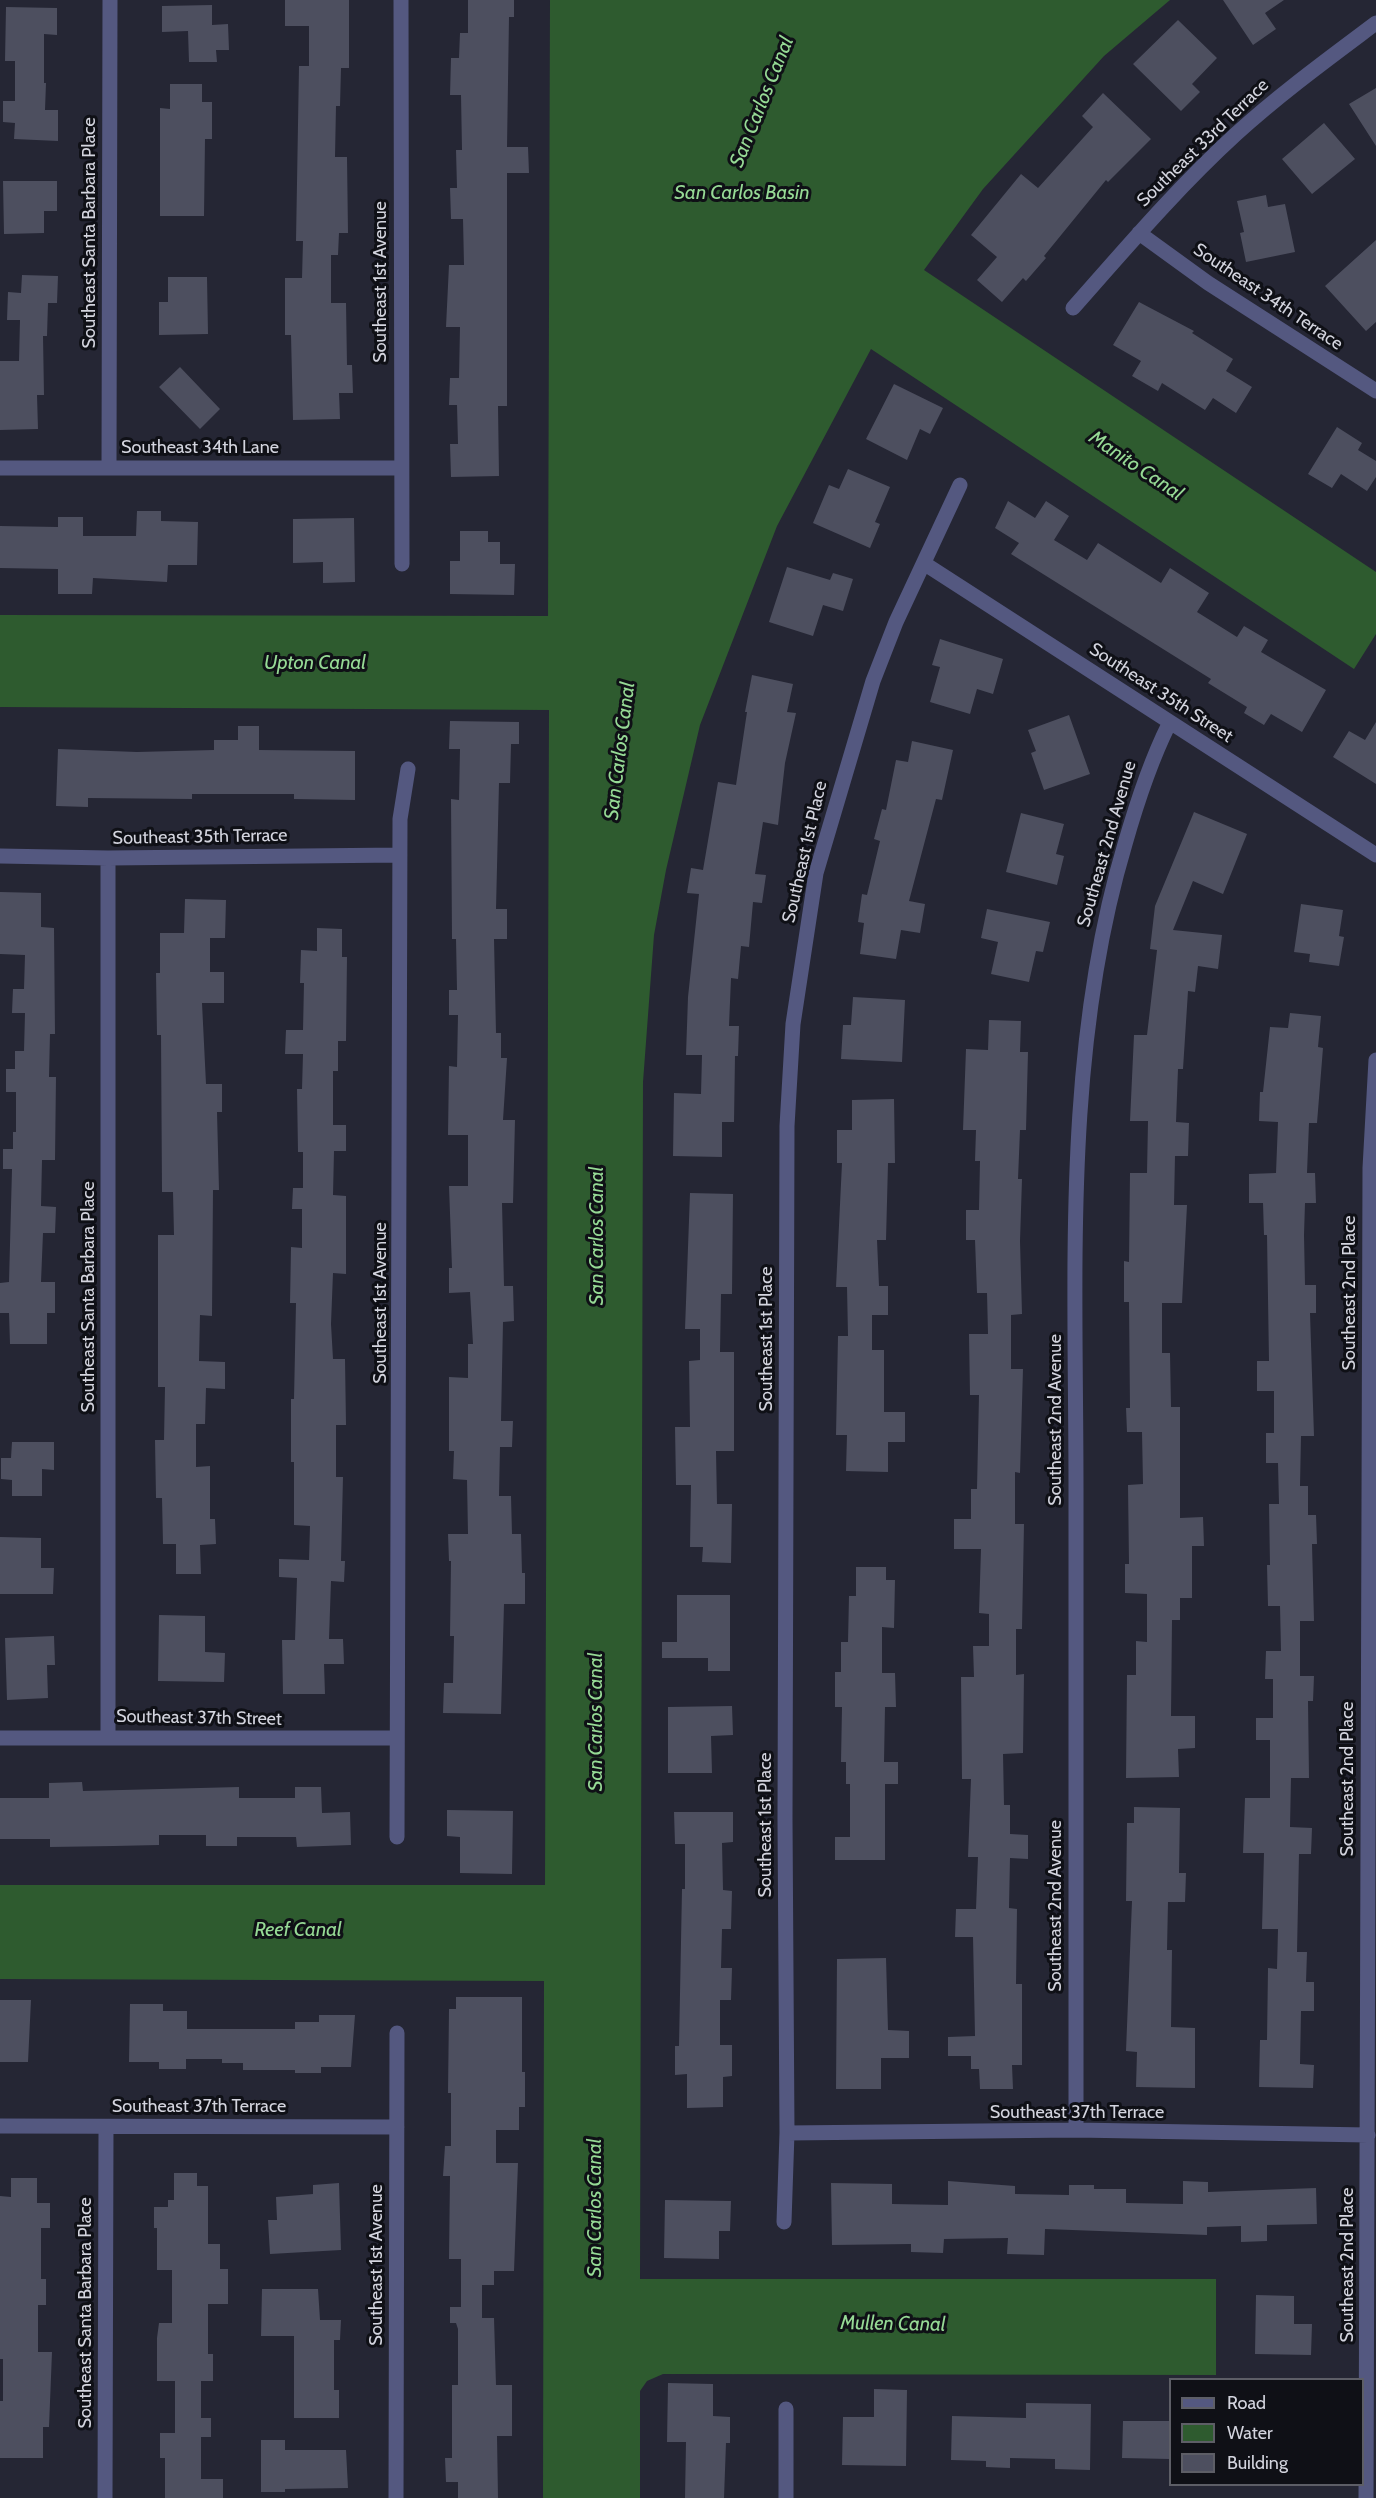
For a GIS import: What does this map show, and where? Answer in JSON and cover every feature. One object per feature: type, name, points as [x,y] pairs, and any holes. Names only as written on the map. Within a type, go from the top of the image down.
[{"type":"street","name":"Southeast Santa Barbara Place","points":[[109,467],[110,0]]},
{"type":"street","name":"Southeast 1st Avenue","points":[[401,0],[400,468],[402,564]]},
{"type":"street","name":"Southeast 33rd Terrace","points":[[1073,308],[1139,233],[1236,134],[1296,82],[1376,23]]},
{"type":"street","name":"Southeast 34th Terrace","points":[[1139,233],[1208,283],[1376,391]]},
{"type":"street","name":"Southeast 34th Lane","points":[[0,468],[400,468]]},
{"type":"street","name":"Southeast 1st Place","points":[[784,2222],[787,2133],[787,1126],[793,1024],[816,873],[840,786],[873,681],[896,622],[925,564],[960,484]]},
{"type":"street","name":"Southeast 35th Street","points":[[925,564],[1376,855]]},
{"type":"street","name":"Southeast 2nd Avenue","points":[[1076,2130],[1076,1271],[1086,1031],[1095,964],[1109,897],[1154,754],[1170,724]]},
{"type":"street","name":"Southeast 1st Avenue","points":[[397,1837],[400,819],[408,769]]},
{"type":"street","name":"Southeast 35th Terrace","points":[[0,856],[108,858],[400,855]]},
{"type":"street","name":"Southeast Santa Barbara Place","points":[[108,858],[108,1737]]},
{"type":"street","name":"Southeast 2nd Place","points":[[1366,2498],[1372,1664],[1370,1168],[1376,1060]]},
{"type":"street","name":"Southeast 37th Street","points":[[0,1738],[397,1738]]},
{"type":"street","name":"Southeast 1st Avenue","points":[[396,2498],[397,2033]]},
{"type":"street","name":"Southeast 37th Terrace","points":[[0,2126],[397,2127]]},
{"type":"street","name":"Southeast Santa Barbara Place","points":[[105,2498],[106,2127]]},
{"type":"street","name":"Southeast 37th Terrace","points":[[787,2133],[1076,2130],[1368,2134]]},
{"type":"street","points":[[786,2409],[786,2498]]},
{"type":"water","points":[[550,0],[1170,0],[1104,56],[983,189],[924,270],[1376,572],[1376,634],[1354,669],[871,349],[777,526],[700,725],[666,870],[654,935],[643,1082],[640,2279],[1216,2279],[1216,2375],[663,2374],[647,2381],[640,2391],[640,2498],[543,2498],[544,1981],[0,1979],[0,1885],[545,1885],[549,710],[0,707],[0,615],[548,616]]},
{"type":"building","points":[[285,0],[349,0],[349,68],[341,68],[340,106],[336,106],[335,157],[347,157],[348,233],[339,233],[338,255],[331,255],[331,303],[346,303],[347,365],[352,365],[353,393],[339,393],[340,419],[293,420],[291,335],[285,335],[285,278],[302,278],[303,241],[296,241],[299,66],[309,66],[309,26],[285,26]]},
{"type":"building","points":[[468,0],[514,0],[514,17],[509,17],[507,147],[528,147],[529,173],[507,173],[507,406],[498,406],[499,476],[451,477],[450,444],[458,444],[457,405],[449,405],[450,378],[459,378],[460,327],[446,327],[449,265],[464,265],[463,219],[451,219],[450,188],[457,188],[456,150],[462,150],[461,95],[450,95],[451,58],[459,58],[460,33],[468,33]]},
{"type":"building","points":[[1223,0],[1284,0],[1265,13],[1276,29],[1253,45]]},
{"type":"building","points":[[212,5],[212,25],[228,24],[229,50],[216,50],[217,62],[189,62],[188,31],[162,32],[162,6]]},
{"type":"building","points":[[6,7],[57,8],[57,35],[44,34],[44,83],[46,83],[45,110],[58,110],[58,141],[14,139],[15,123],[3,122],[3,101],[15,101],[15,61],[5,61]]},
{"type":"building","points":[[1178,20],[1217,58],[1192,84],[1200,92],[1181,111],[1133,64]]},
{"type":"building","points":[[170,84],[202,84],[202,102],[212,102],[212,139],[205,139],[204,216],[160,216],[160,108],[170,109]]},
{"type":"building","points":[[1376,88],[1376,146],[1349,104]]},
{"type":"building","points":[[1103,93],[1151,139],[1108,182],[1106,180],[1044,256],[1046,258],[1026,281],[1023,278],[1002,302],[977,280],[997,257],[971,235],[1021,174],[1038,188],[1093,127],[1082,116]]},
{"type":"building","points":[[1324,123],[1355,159],[1312,194],[1282,159]]},
{"type":"building","points":[[3,181],[57,181],[57,211],[44,211],[44,233],[4,234]]},
{"type":"building","points":[[1266,195],[1268,207],[1285,204],[1295,252],[1246,262],[1240,233],[1244,232],[1237,201]]},
{"type":"building","points":[[1376,240],[1376,322],[1366,331],[1325,286]]},
{"type":"building","points":[[22,275],[58,276],[57,303],[48,303],[47,336],[43,336],[44,395],[37,395],[38,429],[0,430],[0,361],[19,361],[20,320],[7,320],[8,292],[21,293]]},
{"type":"building","points":[[168,277],[207,277],[208,334],[159,335],[159,302],[168,302]]},
{"type":"building","points":[[1139,302],[1194,331],[1192,333],[1233,359],[1226,371],[1252,387],[1236,413],[1213,398],[1205,410],[1162,383],[1158,391],[1132,376],[1141,361],[1113,345]]},
{"type":"building","points":[[180,367],[220,409],[200,429],[159,387]]},
{"type":"building","points":[[894,384],[943,408],[930,434],[920,429],[907,460],[866,439]]},
{"type":"building","points":[[1337,427],[1362,443],[1358,450],[1376,461],[1376,477],[1367,491],[1341,474],[1332,488],[1308,474]]},
{"type":"building","points":[[848,469],[890,487],[875,522],[880,524],[870,548],[813,523],[829,485],[839,489]]},
{"type":"building","points":[[1008,501],[1035,518],[1046,501],[1069,516],[1054,540],[1087,560],[1098,543],[1161,583],[1170,568],[1209,593],[1197,612],[1237,637],[1244,626],[1268,640],[1261,652],[1326,690],[1302,732],[1271,714],[1264,725],[1244,713],[1247,707],[1208,683],[1211,679],[1011,554],[1019,543],[995,528]]},
{"type":"building","points":[[137,511],[161,511],[161,521],[198,522],[197,565],[168,565],[167,582],[93,578],[92,594],[58,594],[58,569],[0,568],[0,526],[58,527],[58,517],[83,517],[83,536],[136,536]]},
{"type":"building","points":[[354,518],[355,582],[323,583],[323,562],[293,563],[293,519]]},
{"type":"building","points":[[460,531],[488,531],[488,542],[500,542],[500,564],[515,564],[514,595],[450,594],[450,561],[460,561]]},
{"type":"building","points":[[787,567],[830,580],[833,573],[853,579],[843,611],[823,605],[813,636],[769,622]]},
{"type":"building","points":[[940,639],[1003,659],[993,694],[977,689],[970,714],[930,702],[940,667],[932,665]]},
{"type":"building","points":[[752,675],[793,684],[787,712],[796,713],[785,763],[778,825],[763,822],[755,874],[766,875],[762,903],[753,902],[749,947],[741,946],[738,979],[731,978],[729,1026],[739,1026],[738,1056],[735,1056],[734,1122],[722,1122],[722,1157],[673,1156],[674,1093],[701,1094],[702,1055],[686,1055],[688,997],[699,894],[687,893],[691,868],[703,870],[718,782],[736,785]]},
{"type":"building","points":[[1069,715],[1090,774],[1044,790],[1031,753],[1036,751],[1028,730]]},
{"type":"building","points":[[450,721],[519,722],[519,744],[511,744],[510,783],[499,783],[496,909],[507,909],[507,939],[494,939],[496,1033],[501,1033],[501,1058],[507,1058],[503,1120],[515,1120],[513,1203],[502,1203],[504,1286],[513,1286],[514,1321],[503,1322],[501,1421],[513,1421],[512,1447],[500,1447],[499,1496],[511,1496],[512,1534],[521,1534],[525,1604],[504,1604],[501,1714],[443,1713],[444,1683],[453,1683],[454,1636],[450,1636],[451,1561],[449,1561],[448,1534],[468,1534],[467,1480],[453,1479],[454,1451],[449,1451],[449,1377],[468,1378],[468,1344],[473,1344],[470,1292],[449,1293],[449,1268],[452,1268],[449,1186],[468,1186],[468,1135],[448,1135],[449,1066],[457,1067],[458,1015],[449,1015],[449,990],[457,990],[456,939],[452,939],[451,799],[459,800],[460,749],[449,749]]},
{"type":"building","points":[[1376,722],[1376,784],[1333,757],[1349,731],[1365,740]]},
{"type":"building","points":[[238,726],[259,726],[259,750],[355,751],[355,800],[294,799],[294,794],[192,794],[192,799],[88,798],[88,807],[56,806],[58,749],[137,752],[214,750],[214,740],[238,740]]},
{"type":"building","points":[[912,741],[953,750],[942,800],[936,799],[909,901],[925,904],[920,933],[901,930],[896,959],[860,954],[864,923],[858,922],[862,894],[867,895],[880,841],[874,839],[882,809],[886,810],[896,760],[908,762]]},
{"type":"building","points":[[1194,812],[1247,834],[1223,894],[1193,881],[1173,930],[1222,935],[1218,969],[1198,966],[1195,992],[1188,991],[1183,1069],[1178,1069],[1176,1122],[1189,1123],[1188,1156],[1175,1156],[1174,1205],[1187,1205],[1182,1303],[1162,1303],[1162,1353],[1170,1353],[1171,1407],[1180,1407],[1180,1518],[1203,1517],[1204,1546],[1192,1546],[1192,1598],[1180,1598],[1180,1620],[1172,1620],[1171,1716],[1195,1716],[1195,1748],[1178,1749],[1179,1777],[1126,1778],[1127,1675],[1136,1675],[1136,1641],[1147,1642],[1147,1594],[1125,1593],[1125,1564],[1129,1564],[1128,1485],[1143,1484],[1142,1432],[1127,1432],[1126,1408],[1130,1408],[1129,1302],[1124,1302],[1124,1261],[1129,1262],[1130,1173],[1147,1173],[1148,1121],[1130,1121],[1134,1035],[1147,1035],[1157,950],[1150,949],[1155,906]]},
{"type":"building","points":[[1021,813],[1064,824],[1056,854],[1064,856],[1057,885],[1006,872]]},
{"type":"building","points":[[0,892],[41,893],[41,927],[54,928],[55,1034],[50,1034],[49,1077],[56,1077],[55,1160],[42,1160],[41,1206],[56,1207],[55,1233],[43,1233],[41,1282],[55,1282],[55,1313],[47,1313],[47,1344],[10,1344],[9,1313],[0,1313],[0,1283],[9,1282],[12,1169],[3,1169],[3,1149],[13,1149],[13,1132],[16,1132],[16,1092],[6,1092],[6,1069],[15,1069],[15,1051],[24,1051],[25,1013],[12,1013],[13,989],[24,989],[25,955],[0,954]]},
{"type":"building","points":[[185,899],[226,900],[225,938],[210,938],[210,972],[224,972],[224,1003],[202,1003],[206,1084],[222,1084],[222,1112],[217,1112],[219,1190],[213,1190],[212,1316],[200,1315],[199,1361],[225,1362],[225,1389],[206,1388],[205,1424],[196,1424],[196,1467],[210,1466],[210,1519],[215,1519],[216,1544],[200,1545],[201,1574],[176,1574],[176,1544],[163,1544],[162,1498],[156,1498],[155,1440],[164,1440],[165,1387],[158,1387],[158,1235],[174,1235],[173,1192],[162,1192],[161,1035],[157,1035],[156,973],[160,973],[160,933],[184,933]]},
{"type":"building","points":[[1301,904],[1343,910],[1339,936],[1344,937],[1339,966],[1309,962],[1310,954],[1294,952]]},
{"type":"building","points":[[987,909],[1050,922],[1043,952],[1036,951],[1029,982],[991,974],[998,942],[981,938]]},
{"type":"building","points":[[317,928],[342,929],[342,957],[347,957],[346,1041],[338,1041],[338,1071],[333,1071],[333,1125],[346,1125],[346,1151],[334,1151],[333,1195],[346,1196],[346,1274],[333,1273],[331,1324],[333,1359],[345,1359],[346,1425],[336,1425],[336,1477],[343,1477],[341,1561],[345,1561],[344,1582],[331,1581],[329,1639],[343,1639],[344,1664],[324,1664],[325,1694],[283,1694],[282,1640],[295,1640],[297,1578],[279,1577],[279,1559],[309,1560],[310,1526],[294,1525],[291,1399],[294,1399],[296,1303],[290,1303],[291,1247],[302,1248],[302,1209],[292,1209],[293,1188],[303,1188],[303,1152],[298,1152],[297,1089],[302,1089],[303,1054],[285,1054],[286,1030],[303,1030],[304,983],[300,983],[301,950],[317,951]]},
{"type":"building","points":[[853,997],[905,1000],[902,1062],[841,1059],[843,1025],[851,1025]]},
{"type":"building","points":[[1290,1013],[1321,1016],[1318,1047],[1323,1048],[1317,1123],[1309,1123],[1307,1173],[1315,1173],[1316,1203],[1305,1203],[1304,1235],[1305,1285],[1316,1285],[1316,1313],[1310,1313],[1314,1436],[1301,1436],[1300,1486],[1308,1486],[1308,1515],[1316,1515],[1317,1544],[1312,1544],[1314,1621],[1300,1621],[1300,1676],[1314,1676],[1313,1701],[1308,1701],[1309,1778],[1291,1778],[1290,1827],[1312,1828],[1311,1854],[1299,1854],[1297,1952],[1307,1952],[1306,1982],[1314,1982],[1314,2011],[1301,2011],[1300,2064],[1314,2065],[1313,2088],[1259,2087],[1260,2040],[1267,2040],[1268,1968],[1277,1969],[1278,1929],[1262,1929],[1264,1853],[1243,1853],[1245,1798],[1270,1798],[1270,1740],[1256,1740],[1256,1718],[1273,1718],[1273,1679],[1265,1679],[1266,1651],[1281,1651],[1280,1606],[1268,1606],[1269,1504],[1279,1504],[1278,1463],[1266,1463],[1266,1433],[1274,1433],[1274,1391],[1257,1391],[1257,1361],[1269,1361],[1267,1235],[1264,1235],[1263,1203],[1249,1203],[1249,1174],[1276,1173],[1278,1122],[1259,1121],[1260,1092],[1263,1092],[1270,1027],[1288,1028]]},
{"type":"building","points":[[989,1020],[1021,1021],[1020,1052],[1028,1052],[1026,1130],[1020,1130],[1018,1179],[1022,1179],[1020,1241],[1022,1314],[1011,1315],[1011,1369],[1023,1369],[1020,1473],[1015,1472],[1015,1524],[1024,1524],[1022,1629],[1016,1629],[1016,1675],[1024,1674],[1023,1753],[1003,1754],[1004,1805],[1010,1805],[1010,1834],[1028,1835],[1028,1859],[1010,1858],[1009,1908],[1017,1909],[1016,1984],[1022,1984],[1022,2065],[1012,2065],[1013,2089],[980,2089],[979,2069],[971,2069],[971,2056],[948,2056],[948,2037],[975,2036],[973,1937],[955,1937],[956,1909],[976,1909],[978,1857],[968,1857],[971,1779],[962,1779],[961,1677],[974,1677],[973,1646],[989,1646],[989,1614],[979,1613],[981,1549],[954,1549],[954,1519],[971,1519],[971,1489],[977,1489],[979,1395],[970,1395],[969,1334],[988,1334],[987,1293],[977,1293],[975,1240],[966,1240],[966,1210],[979,1210],[980,1161],[975,1161],[976,1130],[963,1130],[966,1049],[988,1050]]},
{"type":"building","points":[[894,1099],[895,1163],[888,1163],[886,1240],[877,1240],[879,1286],[888,1286],[888,1315],[872,1315],[872,1350],[884,1350],[884,1412],[905,1412],[905,1442],[888,1442],[888,1472],[846,1471],[847,1435],[836,1435],[838,1336],[848,1336],[847,1287],[836,1287],[842,1163],[837,1163],[837,1130],[852,1130],[852,1100]]},
{"type":"building","points":[[690,1193],[733,1194],[732,1294],[721,1294],[720,1352],[734,1352],[734,1451],[716,1451],[717,1504],[732,1504],[731,1563],[702,1562],[703,1547],[690,1547],[691,1485],[676,1485],[675,1427],[690,1427],[689,1361],[700,1360],[700,1329],[685,1329]]},
{"type":"building","points":[[12,1442],[54,1442],[54,1470],[42,1469],[42,1496],[12,1496],[12,1480],[1,1479],[1,1458],[11,1458]]},
{"type":"building","points":[[0,1537],[41,1538],[41,1568],[54,1568],[53,1594],[0,1594]]},
{"type":"building","points":[[856,1567],[886,1567],[886,1580],[895,1580],[894,1628],[882,1627],[882,1673],[895,1673],[896,1707],[885,1707],[884,1762],[898,1762],[898,1784],[885,1784],[885,1860],[835,1860],[835,1837],[850,1837],[850,1784],[846,1784],[846,1762],[841,1762],[842,1707],[835,1707],[835,1672],[841,1672],[841,1642],[848,1642],[849,1596],[856,1596]]},
{"type":"building","points":[[677,1595],[730,1595],[730,1671],[708,1671],[708,1658],[662,1658],[662,1642],[677,1642]]},
{"type":"building","points":[[159,1615],[205,1616],[205,1652],[225,1653],[224,1682],[158,1681]]},
{"type":"building","points":[[54,1636],[55,1665],[47,1665],[48,1698],[7,1700],[5,1638]]},
{"type":"building","points":[[732,1706],[733,1735],[711,1736],[712,1773],[668,1773],[668,1707]]},
{"type":"building","points":[[82,1782],[83,1791],[239,1787],[239,1798],[295,1798],[295,1787],[321,1787],[322,1813],[350,1812],[351,1845],[297,1847],[296,1837],[237,1837],[237,1846],[206,1846],[206,1835],[159,1835],[159,1845],[114,1846],[50,1847],[50,1839],[0,1839],[0,1798],[49,1798],[49,1783]]},
{"type":"building","points":[[1134,1807],[1180,1808],[1179,1873],[1186,1873],[1185,1902],[1168,1902],[1167,1950],[1172,1950],[1171,2027],[1195,2028],[1195,2088],[1136,2087],[1137,2052],[1126,2051],[1132,1901],[1126,1901],[1127,1823],[1134,1823]]},
{"type":"building","points":[[447,1810],[513,1811],[512,1874],[460,1873],[460,1837],[447,1836]]},
{"type":"building","points":[[674,1812],[733,1812],[733,1842],[722,1843],[723,1890],[732,1891],[731,1929],[722,1929],[721,1968],[732,1968],[731,2000],[720,2000],[720,2045],[732,2045],[732,2076],[723,2077],[723,2107],[687,2108],[687,2074],[675,2075],[675,2046],[679,2046],[685,1844],[675,1844]]},
{"type":"building","points":[[886,1958],[888,2030],[909,2031],[909,2058],[881,2058],[881,2089],[836,2089],[837,1959]]},
{"type":"building","points":[[456,1997],[522,1997],[522,2072],[525,2072],[525,2107],[519,2107],[519,2130],[496,2130],[496,2163],[518,2163],[514,2271],[494,2271],[494,2285],[482,2285],[482,2318],[494,2318],[496,2385],[512,2385],[512,2436],[497,2436],[498,2498],[458,2498],[458,2482],[446,2482],[445,2458],[452,2458],[452,2385],[458,2385],[458,2329],[456,2323],[450,2323],[450,2307],[461,2307],[461,2259],[449,2259],[450,2176],[443,2176],[445,2146],[451,2146],[451,2093],[448,2093],[449,2009],[456,2009]]},
{"type":"building","points":[[0,2000],[31,2000],[28,2062],[0,2062]]},
{"type":"building","points":[[130,2004],[163,2004],[163,2011],[187,2011],[187,2029],[295,2029],[295,2022],[319,2022],[319,2015],[355,2015],[351,2067],[321,2067],[321,2073],[295,2073],[295,2070],[243,2070],[243,2063],[222,2063],[222,2059],[186,2059],[186,2069],[159,2069],[159,2062],[129,2062]]},
{"type":"building","points":[[174,2173],[197,2173],[197,2186],[208,2186],[208,2244],[220,2244],[220,2269],[228,2269],[228,2304],[208,2304],[208,2354],[213,2354],[213,2381],[201,2381],[201,2418],[211,2418],[211,2437],[201,2437],[201,2479],[223,2479],[223,2498],[165,2498],[165,2458],[160,2458],[160,2433],[175,2433],[175,2381],[157,2381],[157,2338],[159,2323],[172,2323],[172,2270],[157,2270],[157,2228],[154,2228],[154,2207],[168,2207],[168,2200],[174,2200]]},
{"type":"building","points":[[11,2178],[37,2178],[37,2203],[50,2203],[50,2228],[41,2228],[41,2279],[46,2279],[46,2305],[38,2305],[38,2352],[52,2352],[49,2427],[43,2427],[43,2458],[0,2458],[3,2359],[0,2359],[0,2196],[11,2197]]},
{"type":"building","points":[[948,2181],[1015,2186],[1015,2194],[1069,2195],[1069,2185],[1094,2185],[1094,2189],[1126,2189],[1126,2203],[1183,2204],[1183,2181],[1208,2182],[1208,2192],[1316,2188],[1317,2224],[1267,2225],[1267,2241],[1241,2242],[1241,2226],[1207,2227],[1207,2235],[1045,2229],[1044,2255],[1007,2254],[1008,2238],[944,2239],[943,2253],[911,2252],[911,2244],[832,2245],[831,2183],[892,2184],[892,2204],[948,2205]]},
{"type":"building","points":[[339,2183],[341,2250],[270,2254],[268,2220],[277,2220],[276,2197],[313,2194],[313,2185]]},
{"type":"building","points":[[665,2200],[731,2201],[730,2231],[719,2231],[719,2259],[664,2258]]},
{"type":"building","points":[[262,2289],[318,2289],[320,2320],[341,2320],[340,2340],[334,2340],[334,2390],[339,2390],[339,2418],[294,2418],[294,2336],[261,2336]]},
{"type":"building","points":[[1256,2295],[1294,2296],[1294,2324],[1312,2324],[1311,2355],[1255,2354]]},
{"type":"building","points":[[668,2383],[713,2384],[713,2416],[730,2417],[730,2443],[726,2443],[724,2498],[685,2498],[686,2442],[667,2442]]},
{"type":"building","points":[[874,2389],[907,2390],[906,2466],[842,2465],[843,2417],[874,2417]]},
{"type":"building","points":[[1026,2403],[1091,2404],[1090,2470],[1055,2469],[1055,2459],[1010,2458],[1010,2468],[986,2467],[986,2461],[951,2460],[952,2416],[1026,2418]]},
{"type":"building","points":[[1123,2421],[1169,2421],[1169,2459],[1122,2458]]},
{"type":"building","points":[[261,2440],[285,2440],[285,2450],[346,2450],[348,2488],[285,2489],[285,2492],[261,2492]]},
{"type":"water label","name":"San Carlos Canal","points":[[762,102]]},
{"type":"water label","name":"San Carlos Basin","points":[[742,193]]},
{"type":"water label","name":"Manito Canal","points":[[1136,466]]},
{"type":"water label","name":"Upton Canal","points":[[315,663]]},
{"type":"water label","name":"San Carlos Canal","points":[[620,751]]},
{"type":"water label","name":"San Carlos Canal","points":[[597,1236]]},
{"type":"water label","name":"San Carlos Canal","points":[[596,1722]]},
{"type":"water label","name":"Reef Canal","points":[[298,1930]]},
{"type":"water label","name":"San Carlos Canal","points":[[595,2208]]},
{"type":"water label","name":"Mullen Canal","points":[[893,2324]]}]
